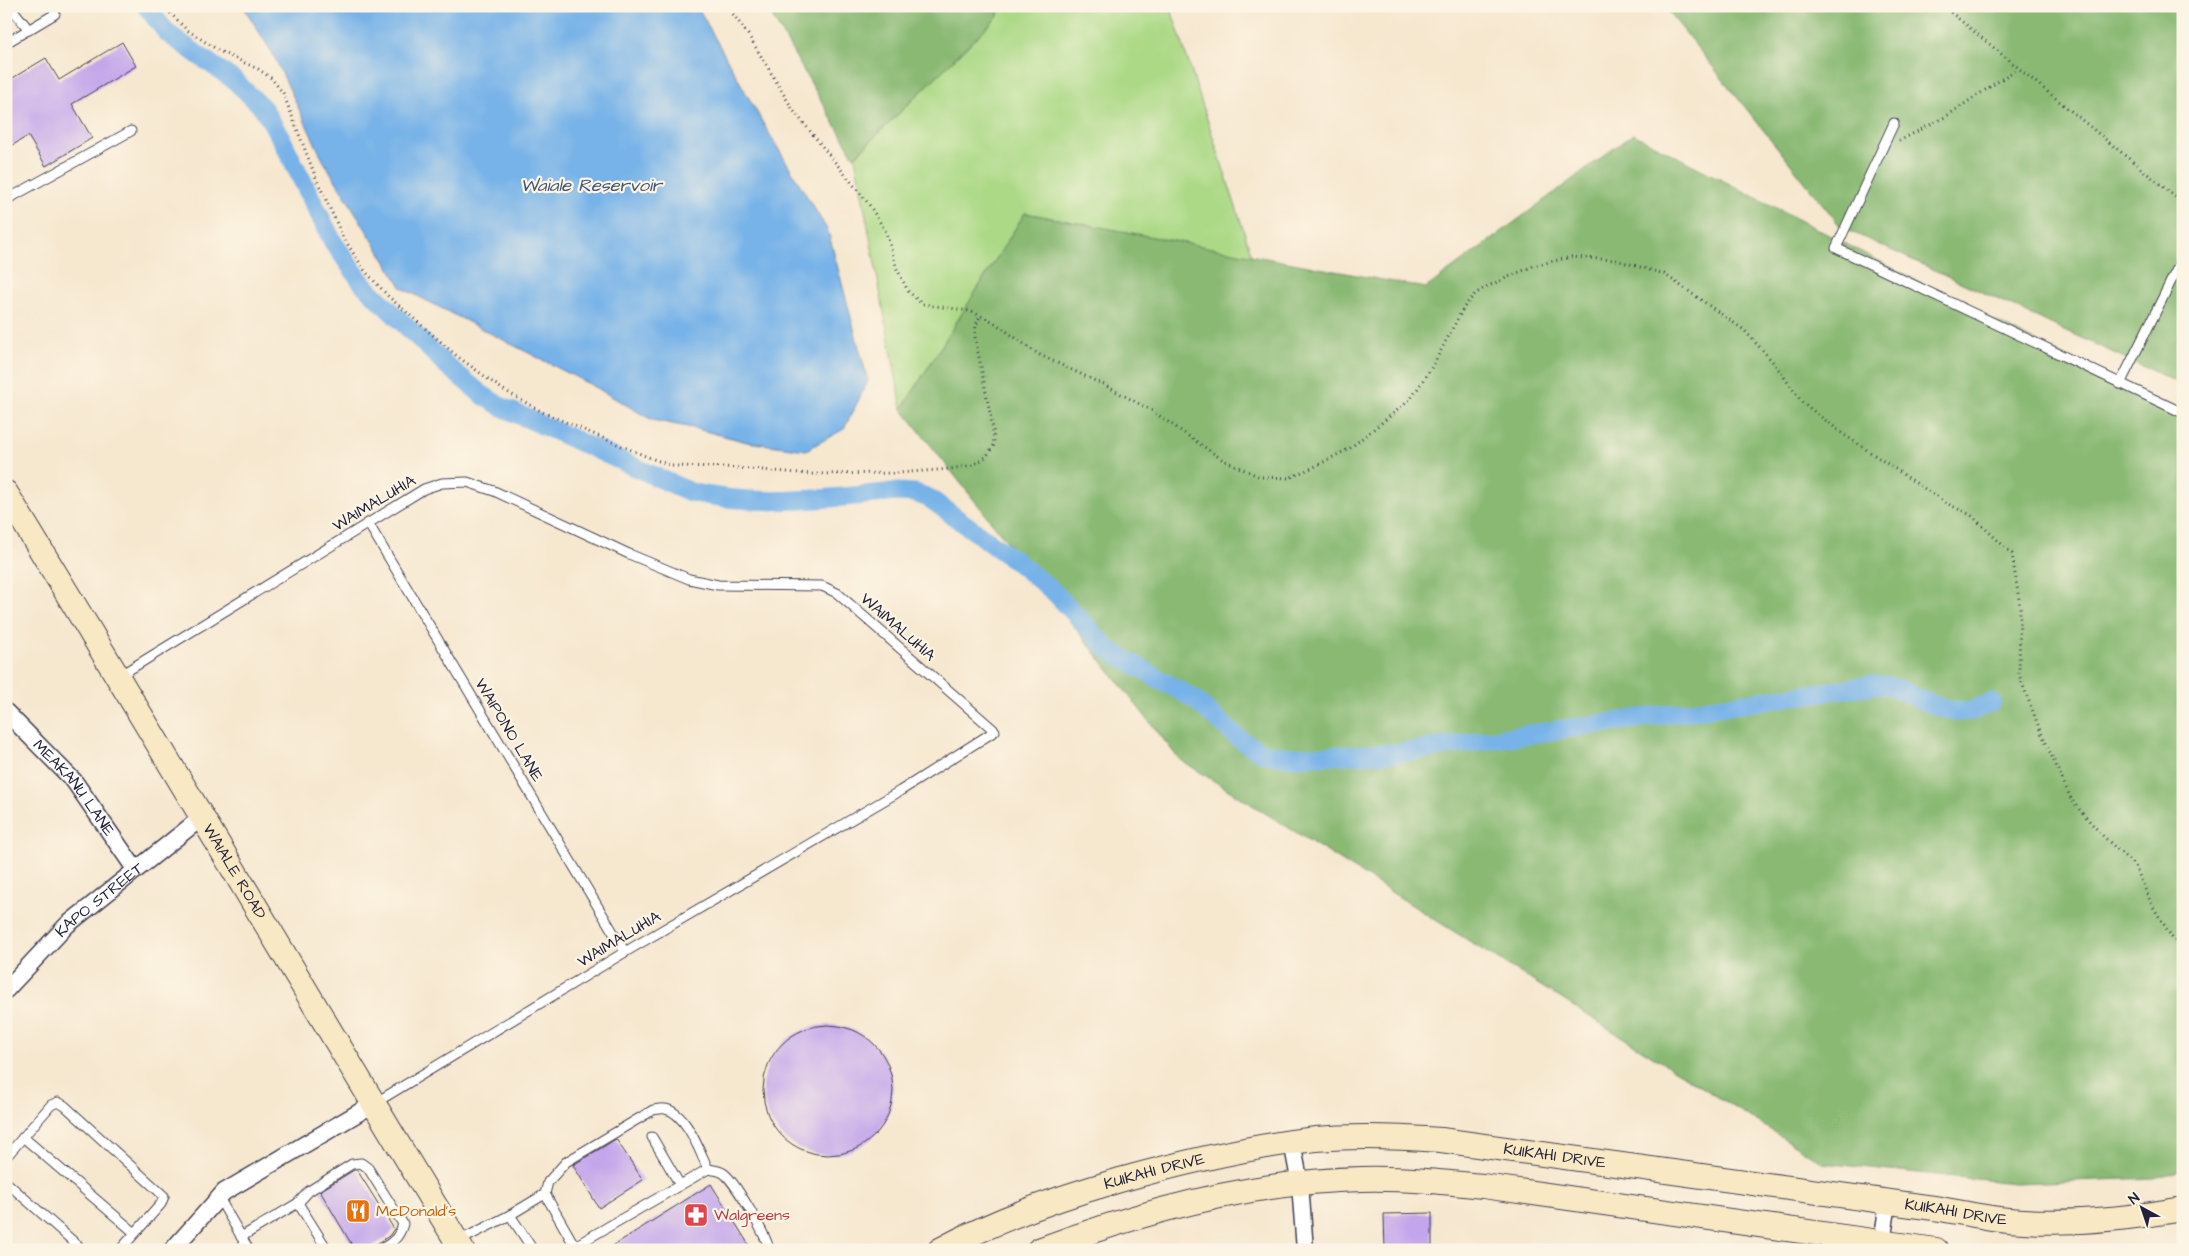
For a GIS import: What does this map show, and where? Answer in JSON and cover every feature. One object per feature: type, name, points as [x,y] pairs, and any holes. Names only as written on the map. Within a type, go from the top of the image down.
[{"type":"main road","name":"WAIALE ROAD","points":[[6,493],[375,1103],[453,1247]]},
{"type":"main road","name":"KUIKAHI DRIVE","points":[[940,1250],[1026,1209],[1180,1163],[1257,1147],[1292,1142],[1385,1136],[1441,1140],[2006,1220],[2046,1222],[2091,1220],[2183,1209]]},
{"type":"main road","points":[[1038,1250],[1069,1238],[1200,1200],[1258,1188],[1361,1179],[1424,1180],[1473,1184],[1882,1246],[1936,1250]]},
{"type":"street","name":"MEAKANU LANE","points":[[6,712],[74,780],[135,869]]},
{"type":"street","name":"KAPO STREET","points":[[6,990],[67,925],[201,818]]},
{"type":"street","points":[[172,1250],[224,1192],[375,1103]]},
{"type":"street","points":[[1292,1142],[1300,1184],[1305,1250]]},
{"type":"street","points":[[1882,1246],[1888,1202]]},
{"type":"lane","points":[[10,6],[29,30]]},
{"type":"lane","points":[[6,43],[55,14]]},
{"type":"lane","points":[[1894,123],[1836,248],[2183,413]]},
{"type":"lane","points":[[6,200],[131,131]]},
{"type":"lane","points":[[2120,384],[2183,257]]},
{"type":"lane","name":"WAIMALUHIA","points":[[118,676],[424,490],[442,483],[467,482],[494,491],[629,554],[689,579],[718,585],[822,586],[837,594],[994,731],[900,791],[625,952],[375,1103]]},
{"type":"lane","name":"WAIPONO LANE","points":[[368,523],[625,952]]},
{"type":"lane","points":[[6,1157],[52,1105],[58,1102],[65,1106],[164,1196],[161,1204],[120,1250]]},
{"type":"lane","points":[[708,1169],[694,1139],[677,1114],[665,1109],[653,1110],[566,1162],[548,1182],[545,1194],[576,1248],[708,1169],[723,1172],[732,1181],[763,1233],[769,1250]]},
{"type":"lane","points":[[23,1137],[135,1233]]},
{"type":"lane","points":[[652,1137],[680,1185]]},
{"type":"lane","points":[[241,1237],[298,1204],[309,1190],[352,1164],[361,1163],[368,1168],[403,1224],[400,1233],[394,1241],[380,1250]]},
{"type":"lane","points":[[6,1182],[83,1250]]},
{"type":"lane","points":[[453,1247],[545,1194]]},
{"type":"lane","points":[[219,1198],[249,1250]]},
{"type":"lane","points":[[298,1204],[325,1246],[325,1250]]},
{"type":"lane","points":[[510,1215],[532,1250]]},
{"type":"path","points":[[163,6],[187,30],[221,52],[258,69],[271,78],[283,93],[316,178],[343,237],[365,271],[389,297],[457,356],[502,390],[544,413],[643,455],[672,466],[725,467],[812,474],[898,473],[950,469],[973,465],[986,457],[994,445],[993,428],[975,337],[976,325],[980,316]]},
{"type":"path","points":[[727,6],[748,36],[793,110],[868,203],[886,232],[897,269],[908,291],[922,304],[970,311],[992,321],[1038,354],[1102,384],[1151,410],[1223,460],[1260,477],[1289,478],[1350,448],[1410,400],[1432,367],[1464,307],[1475,294],[1486,287],[1533,266],[1570,257],[1616,260],[1664,274],[1744,330],[1774,363],[1802,402],[1843,434],[1946,503],[1971,515],[2012,554],[2020,606],[2019,675],[2040,730],[2072,801],[2101,834],[2135,866],[2152,905],[2174,941],[2183,945]]},
{"type":"path","points":[[1943,6],[2183,203]]},
{"type":"path","points":[[1881,151],[1945,118],[2018,68]]},
{"type":"path","points":[[2183,500],[2183,521]]},
{"type":"green space","points":[[766,6],[998,6],[998,16],[854,157]]},
{"type":"green space","points":[[998,6],[1170,6],[1252,256],[1025,213],[902,409],[855,157],[998,16]]},
{"type":"green space","points":[[1664,6],[2183,6],[2183,385],[1841,227]]},
{"type":"green space","points":[[1633,134],[2183,418],[2183,1170],[2154,1178],[2014,1183],[1823,1163],[1179,759],[902,409],[1025,213],[1426,288]]},
{"type":"water","name":"Waiale Reservoir","points":[[243,6],[697,6],[764,125],[828,231],[868,381],[844,429],[806,450],[747,442],[652,420],[597,388],[402,288],[323,160],[273,54]]},
{"type":"building","points":[[122,42],[136,66],[72,104],[92,138],[46,166],[28,136],[6,149],[6,82],[46,58],[59,80]]},
{"type":"building","points":[[828,1025],[841,1026],[853,1030],[874,1044],[888,1065],[892,1077],[892,1103],[888,1115],[874,1136],[853,1150],[841,1154],[828,1155],[815,1154],[803,1150],[782,1136],[768,1115],[764,1103],[763,1090],[764,1077],[768,1065],[782,1044],[803,1030],[815,1026]]},
{"type":"building","points":[[616,1139],[643,1180],[599,1208],[573,1165]]},
{"type":"building","name":"McDonald's","points":[[357,1170],[394,1229],[389,1236],[367,1250],[355,1250],[320,1191]]},
{"type":"building","name":"Walgreens","points":[[711,1184],[752,1250],[606,1250]]},
{"type":"building","points":[[1432,1213],[1432,1250],[1385,1250],[1384,1214]]},
{"type":"waterway","points":[[146,6],[167,33],[235,81],[263,108],[281,138],[333,242],[363,284],[445,364],[481,394],[500,406],[690,492],[716,497],[768,501],[819,499],[898,492],[915,493],[929,498],[1017,562],[1055,593],[1109,650],[1194,699],[1238,738],[1263,753],[1289,757],[1398,753],[1872,685],[1894,687],[1931,704],[1961,712],[1970,711],[1992,702]]},
{"type":"place","name":"McDonald's","points":[[358,1211]]},
{"type":"place","name":"Walgreens","points":[[696,1215]]}]
